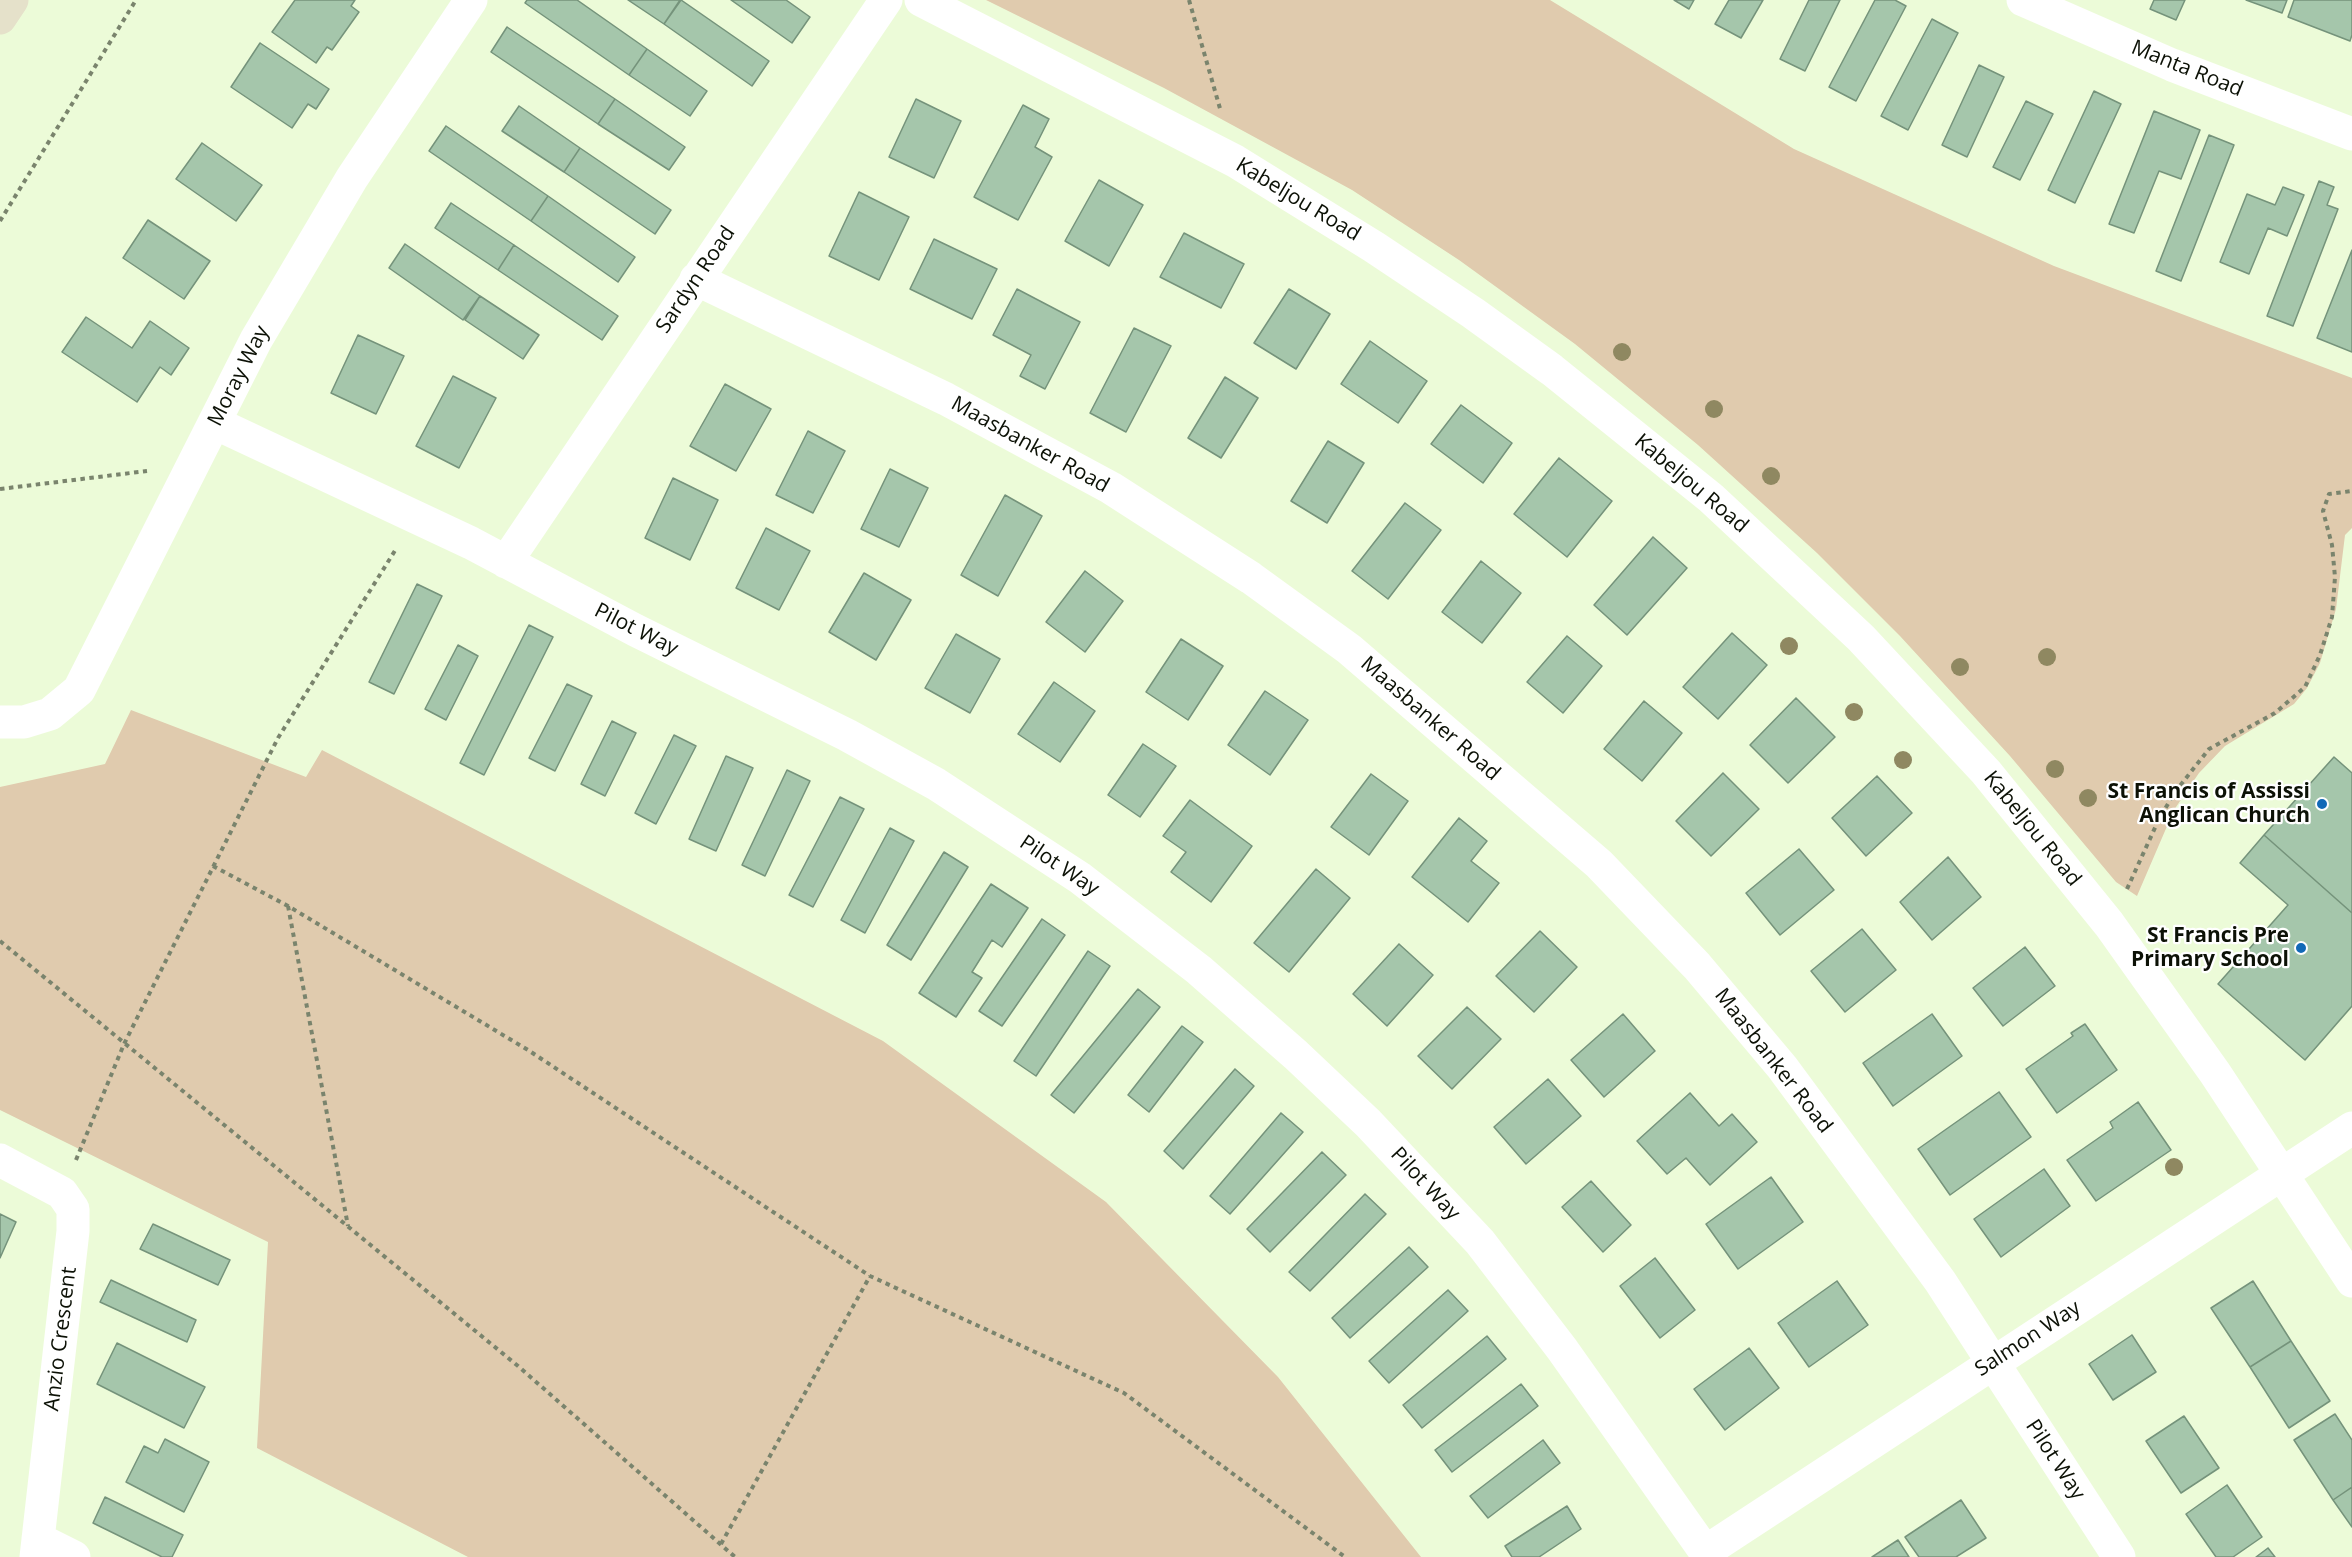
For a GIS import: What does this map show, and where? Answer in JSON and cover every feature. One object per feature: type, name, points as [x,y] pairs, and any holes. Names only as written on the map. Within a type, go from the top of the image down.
[{"type":"main road","points":[[0,18],[12,0]]},
{"type":"street","name":"Moray Way","points":[[0,722],[24,722],[50,714],[79,690],[256,340],[352,178],[471,0]]},
{"type":"street","name":"Sardyn Road","points":[[506,561],[886,0]]},
{"type":"street","name":"Kabeljou Road","points":[[921,0],[1235,161],[1374,247],[1473,313],[1552,370],[1711,498],[1861,638],[1986,772],[2109,924],[2215,1073],[2352,1281]]},
{"type":"street","name":"Manta Road","points":[[2023,0],[2172,65],[2352,134]]},
{"type":"street","name":"Maasbanker Road","points":[[696,279],[946,399],[1111,488],[1251,578],[1349,649],[1599,864],[1697,966],[1782,1067],[1940,1281],[1993,1362]]},
{"type":"street","name":"Pilot Way","points":[[215,423],[506,561],[635,630],[847,735],[936,784],[1080,878],[1199,970],[1296,1055],[1368,1123],[1480,1242],[1562,1349],[1707,1555]]},
{"type":"street","name":"Salmon Way","points":[[1707,1555],[1993,1362],[2352,1128]]},
{"type":"street","points":[[0,1160],[62,1193]]},
{"type":"street","name":"Anzio Crescent","points":[[37,1548],[73,1231],[73,1209],[62,1193]]},
{"type":"street","name":"Pilot Way","points":[[1993,1362],[2119,1557]]},
{"type":"street","points":[[37,1548],[74,1557]]},
{"type":"path","points":[[0,221],[136,0]]},
{"type":"path","points":[[1190,0],[1235,161]]},
{"type":"path","points":[[0,489],[151,470]]},
{"type":"path","points":[[2109,924],[2123,899],[2159,819],[2175,792],[2209,749],[2275,713],[2305,687],[2320,655],[2332,617],[2335,577],[2332,545],[2323,511],[2329,494],[2352,491]]},
{"type":"path","points":[[62,1193],[124,1044],[278,738],[416,518]]},
{"type":"path","points":[[213,866],[288,906],[528,1050],[870,1276],[1124,1393],[1345,1557]]},
{"type":"path","points":[[288,906],[348,1227]]},
{"type":"path","points":[[0,941],[519,1366],[735,1557]]},
{"type":"path","points":[[721,1544],[870,1276]]},
{"type":"shaded area","points":[[986,0],[1550,0],[1794,149],[2054,266],[2352,378],[2352,528],[2345,535],[2336,609],[2320,663],[2307,688],[2294,704],[2225,746],[2199,773],[2174,810],[2137,896],[2116,882],[2010,756],[1900,636],[1817,553],[1698,445],[1575,344],[1459,260],[1352,190],[1164,88]]},
{"type":"shaded area","points":[[131,710],[306,777],[322,750],[883,1041],[1106,1202],[1278,1377],[1421,1557],[468,1557],[257,1448],[268,1242],[0,1110],[0,787],[105,764]]},
{"type":"building","points":[[295,0],[355,0],[351,6],[359,12],[332,50],[327,47],[316,63],[272,32]]},
{"type":"building","points":[[527,0],[577,0],[647,49],[629,75],[525,3]]},
{"type":"building","points":[[628,0],[680,0],[664,24]]},
{"type":"building","points":[[681,0],[769,61],[752,86],[664,24]]},
{"type":"building","points":[[731,0],[786,0],[810,17],[792,43]]},
{"type":"building","points":[[1674,0],[1694,0],[1689,9]]},
{"type":"building","points":[[1729,0],[1763,0],[1741,38],[1715,24]]},
{"type":"building","points":[[1809,0],[1840,0],[1805,71],[1780,59]]},
{"type":"building","points":[[1875,0],[1895,0],[1906,6],[1856,101],[1829,87]]},
{"type":"building","points":[[2154,0],[2185,0],[2176,20],[2150,9]]},
{"type":"building","points":[[2246,0],[2287,0],[2282,13]]},
{"type":"building","points":[[2294,0],[2352,0],[2350,41],[2288,17]]},
{"type":"building","points":[[1932,19],[1958,33],[1908,130],[1881,116]]},
{"type":"building","points":[[507,27],[615,99],[598,124],[491,52]]},
{"type":"building","points":[[260,43],[329,89],[316,109],[308,104],[292,128],[231,87]]},
{"type":"building","points":[[647,49],[707,91],[690,116],[629,75]]},
{"type":"building","points":[[1979,65],[2004,77],[1967,157],[1942,145]]},
{"type":"building","points":[[2094,91],[2121,104],[2075,203],[2048,190]]},
{"type":"building","points":[[615,99],[685,147],[669,170],[598,124]]},
{"type":"building","points":[[916,99],[961,121],[934,178],[889,157]]},
{"type":"building","points":[[2026,101],[2053,114],[2020,180],[1993,167]]},
{"type":"building","points":[[1023,105],[1049,119],[1035,147],[1052,157],[1018,220],[974,197]]},
{"type":"building","points":[[519,106],[580,148],[564,172],[502,131]]},
{"type":"building","points":[[2154,111],[2200,130],[2181,179],[2159,171],[2134,233],[2109,224]]},
{"type":"building","points":[[446,126],[548,196],[531,221],[429,151]]},
{"type":"building","points":[[2209,135],[2234,145],[2181,281],[2156,271]]},
{"type":"building","points":[[202,143],[262,185],[236,221],[176,179]]},
{"type":"building","points":[[580,148],[671,210],[655,234],[564,172]]},
{"type":"building","points":[[1099,180],[1143,205],[1109,266],[1065,241]]},
{"type":"building","points":[[2319,181],[2334,187],[2327,205],[2338,209],[2293,326],[2267,316]]},
{"type":"building","points":[[2283,187],[2304,195],[2287,236],[2268,228],[2249,274],[2220,262],[2247,194],[2275,205]]},
{"type":"building","points":[[859,192],[909,217],[879,280],[829,256]]},
{"type":"building","points":[[548,196],[635,257],[618,282],[531,221]]},
{"type":"building","points":[[451,203],[514,245],[498,270],[435,228]]},
{"type":"building","points":[[148,220],[210,261],[184,299],[123,258]]},
{"type":"building","points":[[1184,233],[1244,264],[1221,308],[1160,277]]},
{"type":"building","points":[[934,239],[997,269],[972,319],[910,289]]},
{"type":"building","points":[[405,244],[480,296],[463,320],[389,268]]},
{"type":"building","points":[[514,245],[618,316],[602,340],[498,270]]},
{"type":"building","points":[[2352,250],[2352,352],[2317,338]]},
{"type":"building","points":[[1017,289],[1080,322],[1045,389],[1020,376],[1031,355],[993,335]]},
{"type":"building","points":[[1289,289],[1330,314],[1296,369],[1254,343]]},
{"type":"building","points":[[480,296],[539,335],[523,359],[465,320]]},
{"type":"building","points":[[86,317],[132,348],[150,321],[189,348],[171,375],[160,367],[137,402],[62,352]]},
{"type":"building","points":[[1134,328],[1171,346],[1126,432],[1090,413]]},
{"type":"building","points":[[358,335],[404,356],[376,414],[331,393]]},
{"type":"building","points":[[1370,341],[1427,381],[1398,423],[1341,384]]},
{"type":"building","points":[[453,376],[496,398],[459,468],[416,446]]},
{"type":"building","points":[[1225,377],[1258,398],[1221,458],[1188,438]]},
{"type":"building","points":[[725,384],[771,409],[736,471],[690,446]]},
{"type":"building","points":[[1461,405],[1512,443],[1483,483],[1431,444]]},
{"type":"building","points":[[808,431],[845,451],[813,513],[776,495]]},
{"type":"building","points":[[1328,441],[1364,463],[1327,523],[1291,501]]},
{"type":"building","points":[[1559,458],[1612,501],[1567,557],[1514,514]]},
{"type":"building","points":[[890,469],[928,488],[899,547],[861,529]]},
{"type":"building","points":[[673,478],[718,500],[690,560],[645,538]]},
{"type":"building","points":[[1005,495],[1042,516],[998,596],[961,575]]},
{"type":"building","points":[[1405,503],[1441,530],[1388,599],[1352,571]]},
{"type":"building","points":[[766,528],[810,551],[779,610],[736,588]]},
{"type":"building","points":[[1653,537],[1687,568],[1627,635],[1594,605]]},
{"type":"building","points":[[1481,561],[1521,593],[1482,643],[1442,612]]},
{"type":"building","points":[[1085,571],[1123,601],[1085,652],[1046,622]]},
{"type":"building","points":[[864,573],[911,600],[876,660],[829,632]]},
{"type":"building","points":[[417,584],[442,596],[394,694],[369,682]]},
{"type":"building","points":[[529,625],[553,637],[484,775],[460,763]]},
{"type":"building","points":[[1732,633],[1767,665],[1718,719],[1683,687]]},
{"type":"building","points":[[956,634],[1000,659],[970,713],[925,688]]},
{"type":"building","points":[[1567,636],[1602,666],[1563,713],[1527,682]]},
{"type":"building","points":[[1181,639],[1223,666],[1188,720],[1146,692]]},
{"type":"building","points":[[458,645],[478,656],[446,720],[425,709]]},
{"type":"building","points":[[1054,682],[1095,711],[1060,762],[1018,734]]},
{"type":"building","points":[[567,684],[592,696],[555,771],[529,758]]},
{"type":"building","points":[[1265,691],[1308,720],[1270,775],[1228,745]]},
{"type":"building","points":[[1796,698],[1835,737],[1788,783],[1750,745]]},
{"type":"building","points":[[1644,701],[1682,733],[1642,781],[1604,749]]},
{"type":"building","points":[[612,721],[636,733],[605,796],[581,784]]},
{"type":"building","points":[[674,735],[696,746],[656,824],[635,813]]},
{"type":"building","points":[[1143,744],[1176,766],[1140,817],[1108,795]]},
{"type":"building","points":[[726,756],[753,768],[716,851],[689,839]]},
{"type":"building","name":"St Francis of Assissi Anglican Church","points":[[2334,757],[2352,773],[2352,913],[2264,835]]},
{"type":"building","points":[[787,770],[810,781],[765,876],[742,865]]},
{"type":"building","points":[[1723,773],[1759,809],[1711,856],[1676,821]]},
{"type":"building","points":[[1371,774],[1408,801],[1369,855],[1331,827]]},
{"type":"building","points":[[1877,776],[1912,813],[1866,856],[1832,818]]},
{"type":"building","points":[[840,797],[864,809],[813,907],[789,895]]},
{"type":"building","points":[[1190,800],[1252,846],[1211,902],[1171,872],[1186,852],[1163,836]]},
{"type":"building","points":[[1459,818],[1487,841],[1471,861],[1499,883],[1468,922],[1412,877]]},
{"type":"building","points":[[890,828],[914,841],[865,933],[841,920]]},
{"type":"building","name":"St Francis Pre Primary School","points":[[2264,835],[2352,913],[2352,1006],[2305,1060],[2218,984],[2288,905],[2240,863]]},
{"type":"building","points":[[1799,849],[1834,890],[1780,935],[1746,893]]},
{"type":"building","points":[[944,852],[968,867],[911,960],[887,945]]},
{"type":"building","points":[[1948,857],[1981,897],[1932,940],[1900,902]]},
{"type":"building","points":[[1316,869],[1350,898],[1289,972],[1254,943]]},
{"type":"building","points":[[991,884],[1028,908],[1002,947],[992,940],[972,972],[982,978],[956,1017],[919,993]]},
{"type":"building","points":[[1042,919],[1065,935],[1002,1026],[979,1011]]},
{"type":"building","points":[[1862,929],[1896,970],[1845,1012],[1811,971]]},
{"type":"building","points":[[1540,931],[1577,967],[1534,1012],[1496,976]]},
{"type":"building","points":[[1399,944],[1433,975],[1387,1026],[1353,994]]},
{"type":"building","points":[[2025,947],[2055,986],[2003,1026],[1973,988]]},
{"type":"building","points":[[1088,951],[1110,966],[1036,1076],[1014,1061]]},
{"type":"building","points":[[1138,989],[1160,1007],[1074,1113],[1051,1095]]},
{"type":"building","points":[[1467,1007],[1501,1039],[1452,1089],[1418,1056]]},
{"type":"building","points":[[1623,1014],[1655,1051],[1604,1097],[1571,1060]]},
{"type":"building","points":[[1932,1014],[1962,1056],[1893,1106],[1863,1063]]},
{"type":"building","points":[[2085,1024],[2117,1070],[2057,1113],[2026,1069],[2073,1036],[2071,1033]]},
{"type":"building","points":[[1182,1026],[1203,1042],[1149,1112],[1128,1095]]},
{"type":"building","points":[[1235,1069],[1254,1086],[1183,1169],[1164,1151]]},
{"type":"building","points":[[1548,1079],[1581,1116],[1526,1164],[1494,1127]]},
{"type":"building","points":[[1999,1092],[2031,1137],[1950,1195],[1918,1149]]},
{"type":"building","points":[[1690,1093],[1719,1126],[1732,1114],[1757,1142],[1710,1185],[1686,1158],[1667,1174],[1637,1141]]},
{"type":"building","points":[[2138,1102],[2171,1150],[2096,1201],[2067,1160],[2113,1128],[2110,1122]]},
{"type":"building","points":[[1281,1113],[1303,1132],[1230,1214],[1210,1196]]},
{"type":"building","points":[[1322,1152],[1346,1175],[1270,1252],[1247,1229]]},
{"type":"building","points":[[2044,1169],[2070,1206],[2001,1257],[1974,1219]]},
{"type":"building","points":[[1771,1177],[1803,1222],[1738,1269],[1706,1224]]},
{"type":"building","points":[[1591,1181],[1631,1225],[1603,1252],[1562,1207]]},
{"type":"building","points":[[1365,1194],[1386,1214],[1310,1291],[1289,1272]]},
{"type":"building","points":[[0,1214],[16,1222],[0,1258]]},
{"type":"building","points":[[153,1224],[230,1260],[218,1285],[140,1249]]},
{"type":"building","points":[[1409,1247],[1428,1267],[1350,1338],[1332,1318]]},
{"type":"building","points":[[1655,1258],[1695,1310],[1660,1338],[1620,1286]]},
{"type":"building","points":[[111,1280],[196,1320],[187,1342],[100,1302]]},
{"type":"building","points":[[1837,1281],[1868,1325],[1809,1367],[1778,1323]]},
{"type":"building","points":[[2253,1281],[2291,1341],[2250,1367],[2211,1308]]},
{"type":"building","points":[[1448,1290],[1468,1311],[1389,1383],[1369,1361]]},
{"type":"building","points":[[2132,1335],[2156,1372],[2113,1400],[2089,1364]]},
{"type":"building","points":[[1487,1336],[1506,1359],[1422,1428],[1403,1405]]},
{"type":"building","points":[[2291,1341],[2330,1401],[2289,1428],[2250,1367]]},
{"type":"building","points":[[117,1343],[205,1387],[184,1428],[97,1384]]},
{"type":"building","points":[[1749,1348],[1779,1388],[1725,1430],[1694,1389]]},
{"type":"building","points":[[1521,1384],[1538,1406],[1452,1472],[1435,1450]]},
{"type":"building","points":[[2335,1414],[2352,1440],[2352,1487],[2333,1500],[2294,1440]]},
{"type":"building","points":[[2184,1416],[2219,1468],[2181,1493],[2146,1441]]},
{"type":"building","points":[[165,1439],[209,1462],[184,1512],[126,1482],[144,1446],[158,1453]]},
{"type":"building","points":[[1543,1440],[1560,1463],[1488,1518],[1470,1496]]},
{"type":"building","points":[[2227,1485],[2262,1537],[2233,1557],[2216,1557],[2186,1514]]},
{"type":"building","points":[[2352,1487],[2352,1527],[2333,1500]]},
{"type":"building","points":[[105,1497],[183,1535],[172,1557],[162,1557],[93,1523]]},
{"type":"building","points":[[1961,1500],[1986,1538],[1956,1557],[1919,1557],[1905,1537]]},
{"type":"building","points":[[1567,1506],[1581,1529],[1539,1557],[1512,1557],[1505,1546]]},
{"type":"building","points":[[1898,1540],[1909,1557],[1872,1557]]},
{"type":"building","points":[[2268,1548],[2275,1557],[2256,1557]]},
{"type":"place","name":"St Francis of Assissi Anglican Church","points":[[2322,804]]},
{"type":"place","name":"St Francis Pre Primary School","points":[[2301,948]]}]
